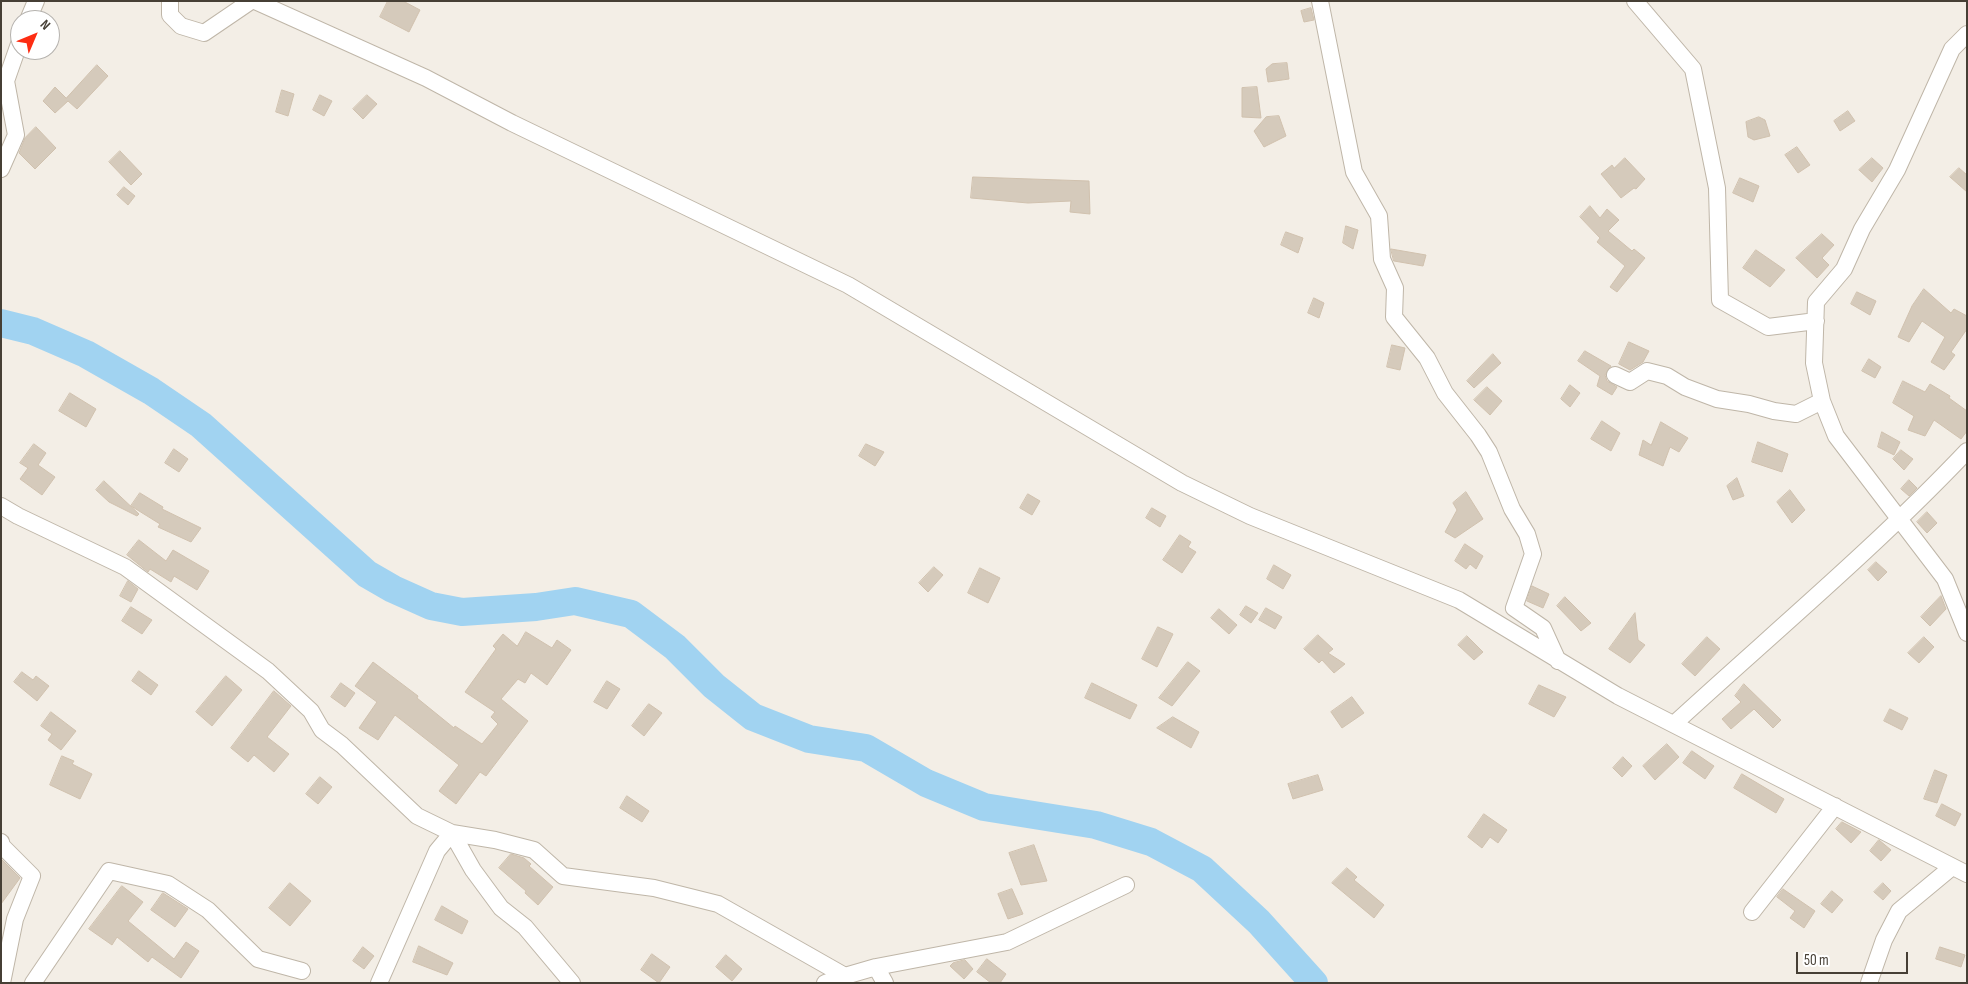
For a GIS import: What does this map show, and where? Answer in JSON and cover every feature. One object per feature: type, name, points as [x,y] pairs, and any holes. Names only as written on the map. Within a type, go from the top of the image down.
[{"type":"street","points":[[170,1],[170,16],[181,26],[204,32],[251,1]]},
{"type":"street","points":[[255,1],[426,78],[512,123],[840,281],[944,339],[1182,483],[1250,516],[1459,600],[1496,620],[1558,662],[1674,724],[1960,870],[1899,911],[1884,940],[1869,983]]},
{"type":"street","points":[[1320,1],[1354,172],[1379,216],[1382,259],[1396,288],[1394,317],[1427,358],[1445,393],[1489,452],[1512,509],[1527,534],[1533,554],[1514,608],[1543,628],[1558,662]]},
{"type":"street","points":[[1635,1],[1693,69],[1717,188],[1720,300],[1768,327],[1816,320]]},
{"type":"street","points":[[1965,624],[1945,580],[1836,436],[1822,401],[1814,363],[1816,302],[1844,269],[1862,229],[1898,170],[1952,49],[1967,34]]},
{"type":"street","points":[[1,170],[16,135],[6,81],[13,60]]},
{"type":"street","points":[[1615,375],[1630,382],[1647,371],[1667,376],[1685,387],[1717,400],[1749,404],[1774,411],[1796,414],[1822,401]]},
{"type":"street","points":[[1674,724],[1741,662],[1777,633],[1898,520],[1967,451]]},
{"type":"street","points":[[1,506],[125,567],[268,671],[311,711],[322,730],[342,745],[417,816],[452,833],[495,840],[534,850],[562,876],[654,888],[718,904],[844,976]]},
{"type":"street","points":[[1752,912],[1835,806]]},
{"type":"street","points":[[379,983],[437,851],[452,833]]},
{"type":"street","points":[[452,833],[473,870],[501,908],[525,927],[572,983]]},
{"type":"street","points":[[1,842],[2,846],[32,876],[16,919],[2,983]]},
{"type":"street","points":[[33,983],[109,871],[168,884],[208,910],[258,959],[302,972]]},
{"type":"street","points":[[825,983],[876,967],[1007,942],[1126,885]]},
{"type":"street","points":[[876,967],[885,983]]},
{"type":"building","points":[[388,1],[403,1],[420,10],[409,32],[380,17]]},
{"type":"building","points":[[1311,8],[1314,20],[1304,22],[1301,11]]},
{"type":"building","points":[[1287,63],[1289,79],[1268,82],[1266,69],[1272,64]]},
{"type":"building","points":[[97,65],[108,76],[77,109],[68,101],[55,113],[43,101],[55,87],[66,98]]},
{"type":"building","points":[[1257,87],[1261,118],[1242,117],[1242,88]]},
{"type":"building","points":[[282,90],[294,94],[288,116],[276,112]]},
{"type":"building","points":[[320,95],[332,101],[324,116],[313,110]]},
{"type":"building","points":[[367,95],[377,104],[363,119],[353,109]]},
{"type":"building","points":[[1848,111],[1855,121],[1840,131],[1834,121]]},
{"type":"building","points":[[1279,116],[1286,136],[1264,147],[1254,131],[1266,117]]},
{"type":"building","points":[[1759,117],[1765,120],[1770,136],[1754,140],[1748,137],[1746,122]]},
{"type":"building","points":[[36,127],[56,148],[35,169],[19,153],[25,138]]},
{"type":"building","points":[[1797,147],[1810,165],[1798,173],[1785,155]]},
{"type":"building","points":[[120,151],[142,174],[131,185],[109,162]]},
{"type":"building","points":[[1625,158],[1645,179],[1636,189],[1634,188],[1621,198],[1601,174],[1612,165],[1614,168]]},
{"type":"building","points":[[1872,158],[1883,168],[1872,182],[1859,170]]},
{"type":"building","points":[[1959,168],[1967,175],[1967,192],[1950,177]]},
{"type":"building","points":[[973,177],[1089,181],[1090,214],[1070,212],[1071,201],[1028,203],[971,198]]},
{"type":"building","points":[[1740,178],[1759,186],[1753,202],[1733,193]]},
{"type":"building","points":[[124,187],[135,196],[128,205],[117,195]]},
{"type":"building","points":[[1590,206],[1600,218],[1607,209],[1619,220],[1608,231],[1632,251],[1634,249],[1645,258],[1617,292],[1610,287],[1625,266],[1597,242],[1600,238],[1580,217]]},
{"type":"building","points":[[1346,226],[1358,230],[1353,249],[1343,243]]},
{"type":"building","points":[[1286,232],[1303,238],[1298,253],[1281,245]]},
{"type":"building","points":[[1822,234],[1834,245],[1822,258],[1829,265],[1817,278],[1796,258]]},
{"type":"building","points":[[1391,249],[1426,255],[1423,266],[1394,261]]},
{"type":"building","points":[[1756,250],[1785,270],[1770,287],[1743,268]]},
{"type":"building","points":[[1924,289],[1951,313],[1954,309],[1967,316],[1967,329],[1951,352],[1955,355],[1944,370],[1931,362],[1945,337],[1922,321],[1909,342],[1898,337],[1912,306]]},
{"type":"building","points":[[1857,292],[1876,301],[1870,315],[1851,304]]},
{"type":"building","points":[[1314,298],[1324,303],[1319,318],[1308,313]]},
{"type":"building","points":[[1629,342],[1649,351],[1643,362],[1630,370],[1619,364]]},
{"type":"building","points":[[1392,345],[1405,348],[1400,370],[1387,367]]},
{"type":"building","points":[[1585,351],[1611,366],[1605,375],[1607,381],[1617,387],[1612,395],[1597,386],[1600,376],[1578,361]]},
{"type":"building","points":[[1493,354],[1501,363],[1474,388],[1467,381]]},
{"type":"building","points":[[1869,359],[1881,367],[1875,378],[1862,371]]},
{"type":"building","points":[[1903,381],[1925,392],[1930,384],[1950,396],[1949,398],[1967,411],[1967,431],[1961,439],[1934,420],[1925,436],[1908,430],[1914,416],[1893,403]]},
{"type":"building","points":[[1570,385],[1580,393],[1570,407],[1561,399]]},
{"type":"building","points":[[1487,387],[1502,401],[1490,415],[1474,400]]},
{"type":"building","points":[[70,393],[96,409],[86,427],[59,411]]},
{"type":"building","points":[[1602,421],[1620,433],[1611,451],[1591,439]]},
{"type":"building","points":[[1661,422],[1688,438],[1679,452],[1670,447],[1663,466],[1639,455],[1643,440],[1651,445]]},
{"type":"building","points":[[1882,432],[1900,442],[1894,455],[1878,447]]},
{"type":"building","points":[[1758,442],[1788,454],[1782,472],[1752,462]]},
{"type":"building","points":[[34,444],[46,453],[38,465],[55,477],[42,495],[20,479],[28,468],[20,463]]},
{"type":"building","points":[[866,444],[884,452],[875,466],[859,456]]},
{"type":"building","points":[[174,449],[188,459],[179,472],[165,463]]},
{"type":"building","points":[[1901,450],[1913,459],[1904,470],[1893,459]]},
{"type":"building","points":[[1737,478],[1744,496],[1733,500],[1727,486]]},
{"type":"building","points":[[1909,480],[1917,488],[1909,496],[1901,489]]},
{"type":"building","points":[[104,481],[139,514],[137,516],[109,502],[96,490]]},
{"type":"building","points":[[1790,490],[1805,510],[1792,523],[1777,502]]},
{"type":"building","points":[[1466,492],[1483,519],[1455,538],[1445,532],[1457,510],[1453,503]]},
{"type":"building","points":[[140,493],[163,507],[162,509],[201,528],[191,542],[158,527],[160,524],[131,506]]},
{"type":"building","points":[[1028,494],[1040,501],[1032,515],[1020,508]]},
{"type":"building","points":[[1152,508],[1166,516],[1160,527],[1146,518]]},
{"type":"building","points":[[1927,512],[1937,523],[1927,533],[1917,522]]},
{"type":"building","points":[[1180,535],[1191,542],[1188,547],[1196,552],[1182,573],[1163,560]]},
{"type":"building","points":[[139,540],[166,561],[173,550],[209,571],[197,590],[174,576],[171,582],[150,569],[148,572],[127,555]]},
{"type":"building","points":[[1465,544],[1483,556],[1476,569],[1470,564],[1466,569],[1455,561]]},
{"type":"building","points":[[1876,562],[1887,572],[1878,581],[1868,570]]},
{"type":"building","points":[[1274,565],[1291,575],[1283,589],[1267,579]]},
{"type":"building","points":[[934,567],[943,575],[928,592],[919,583]]},
{"type":"building","points":[[980,568],[1000,578],[988,603],[968,593]]},
{"type":"building","points":[[128,581],[138,589],[131,602],[120,596]]},
{"type":"building","points":[[1532,586],[1549,594],[1543,608],[1527,601]]},
{"type":"building","points":[[1941,596],[1946,609],[1930,626],[1921,617]]},
{"type":"building","points":[[1565,597],[1591,623],[1581,631],[1557,606]]},
{"type":"building","points":[[1246,606],[1258,613],[1251,623],[1240,615]]},
{"type":"building","points":[[131,607],[152,620],[142,634],[122,621]]},
{"type":"building","points":[[1266,608],[1282,617],[1275,629],[1259,620]]},
{"type":"building","points":[[1219,609],[1237,625],[1229,634],[1211,618]]},
{"type":"building","points":[[1635,613],[1638,640],[1645,645],[1630,663],[1609,649]]},
{"type":"building","points":[[1158,627],[1173,634],[1157,667],[1142,659]]},
{"type":"building","points":[[526,632],[552,648],[557,640],[571,650],[547,685],[531,673],[525,683],[518,679],[501,699],[528,721],[486,776],[480,772],[456,804],[439,791],[459,765],[395,715],[378,740],[359,728],[377,702],[355,686],[373,662],[418,696],[417,698],[454,728],[455,726],[482,744],[498,724],[491,717],[495,712],[465,692],[496,649],[493,646],[503,634],[517,646]]},
{"type":"building","points":[[1318,635],[1333,649],[1328,653],[1345,664],[1334,673],[1322,660],[1319,663],[1304,649]]},
{"type":"building","points":[[1467,636],[1483,652],[1474,660],[1458,645]]},
{"type":"building","points":[[1707,637],[1720,649],[1695,676],[1682,664]]},
{"type":"building","points":[[1924,637],[1934,647],[1919,663],[1908,653]]},
{"type":"building","points":[[1188,662],[1200,671],[1172,706],[1159,698]]},
{"type":"building","points":[[139,671],[158,685],[151,695],[132,681]]},
{"type":"building","points":[[22,672],[33,680],[36,676],[49,686],[37,701],[14,682]]},
{"type":"building","points":[[226,676],[242,690],[212,726],[196,712]]},
{"type":"building","points":[[607,681],[620,689],[607,709],[594,702]]},
{"type":"building","points":[[341,683],[355,693],[345,707],[331,697]]},
{"type":"building","points":[[1092,683],[1137,705],[1130,719],[1085,698]]},
{"type":"building","points":[[1744,684],[1781,720],[1773,728],[1754,709],[1731,729],[1722,719],[1741,702],[1735,696]]},
{"type":"building","points":[[1539,685],[1566,697],[1554,717],[1529,704]]},
{"type":"building","points":[[274,691],[291,706],[267,737],[289,754],[274,772],[254,755],[248,762],[231,748]]},
{"type":"building","points":[[1352,697],[1364,713],[1342,728],[1331,712]]},
{"type":"building","points":[[649,704],[662,713],[644,736],[632,726]]},
{"type":"building","points":[[1890,709],[1908,718],[1902,730],[1884,721]]},
{"type":"building","points":[[51,712],[76,731],[61,750],[48,740],[52,734],[41,726]]},
{"type":"building","points":[[1173,717],[1199,732],[1191,748],[1157,728]]},
{"type":"building","points":[[1667,744],[1679,757],[1655,780],[1643,766]]},
{"type":"building","points":[[1692,751],[1714,766],[1705,779],[1683,763]]},
{"type":"building","points":[[62,756],[74,761],[72,764],[92,774],[80,799],[50,785]]},
{"type":"building","points":[[1623,757],[1632,766],[1622,777],[1613,768]]},
{"type":"building","points":[[1935,770],[1947,775],[1937,803],[1924,799]]},
{"type":"building","points":[[1742,774],[1784,799],[1776,813],[1734,788]]},
{"type":"building","points":[[1318,775],[1323,790],[1293,799],[1288,784]]},
{"type":"building","points":[[320,777],[332,787],[318,804],[306,794]]},
{"type":"building","points":[[627,796],[649,811],[642,822],[620,808]]},
{"type":"building","points":[[1942,804],[1961,814],[1955,826],[1936,816]]},
{"type":"building","points":[[1484,814],[1507,830],[1498,843],[1490,837],[1482,848],[1468,837]]},
{"type":"building","points":[[1842,822],[1861,832],[1851,843],[1836,829]]},
{"type":"building","points":[[1879,840],[1891,850],[1881,861],[1870,851]]},
{"type":"building","points":[[1034,845],[1047,881],[1021,885],[1009,853]]},
{"type":"building","points":[[511,854],[524,858],[531,864],[529,866],[553,887],[538,905],[525,893],[526,891],[499,868]]},
{"type":"building","points":[[1,859],[20,878],[1,904]]},
{"type":"building","points":[[1347,868],[1357,877],[1354,880],[1384,905],[1374,918],[1332,883]]},
{"type":"building","points":[[290,883],[311,901],[290,926],[269,908]]},
{"type":"building","points":[[1883,883],[1891,891],[1883,900],[1874,892]]},
{"type":"building","points":[[122,886],[143,902],[128,921],[174,959],[186,942],[199,951],[181,978],[152,957],[148,962],[117,937],[112,945],[89,929]]},
{"type":"building","points":[[1012,889],[1023,914],[1008,919],[998,894]]},
{"type":"building","points":[[1783,889],[1815,911],[1804,928],[1790,918],[1795,911],[1777,897]]},
{"type":"building","points":[[1832,891],[1843,900],[1832,913],[1821,904]]},
{"type":"building","points":[[163,893],[188,909],[175,927],[151,910]]},
{"type":"building","points":[[442,906],[468,921],[462,934],[435,920]]},
{"type":"building","points":[[419,946],[453,963],[447,975],[413,962]]},
{"type":"building","points":[[363,947],[374,956],[364,969],[353,961]]},
{"type":"building","points":[[1940,947],[1965,955],[1961,967],[1936,959]]},
{"type":"building","points":[[652,954],[670,967],[659,983],[641,970]]},
{"type":"building","points":[[726,955],[742,969],[732,981],[716,967]]},
{"type":"building","points":[[987,959],[1006,974],[1000,983],[991,983],[977,972]]},
{"type":"building","points":[[965,960],[973,969],[964,979],[950,966],[953,963]]},
{"type":"waterway","points":[[1,323],[33,331],[86,354],[151,391],[201,425],[367,574],[393,589],[431,606],[462,612],[536,607],[575,601],[631,614],[675,647],[714,686],[753,717],[809,739],[866,748],[926,783],[984,807],[1096,825],[1151,842],[1202,869],[1259,922],[1314,983]]}]
